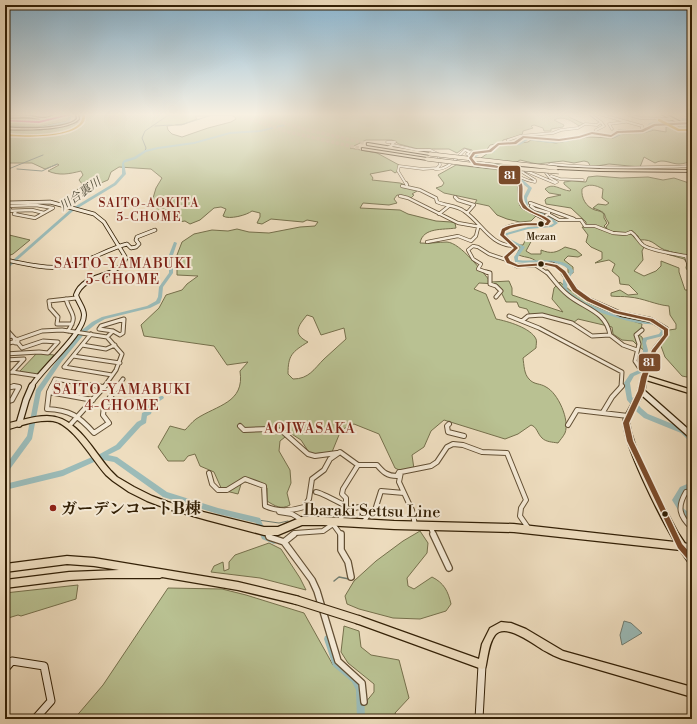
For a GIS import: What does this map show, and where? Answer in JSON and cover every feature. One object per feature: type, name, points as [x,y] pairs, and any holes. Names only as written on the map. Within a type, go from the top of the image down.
[{"type":"highway","points":[[391,148],[559,170],[692,170]]},
{"type":"highway","points":[[363,149],[427,160],[485,166],[559,170],[692,170]]},
{"type":"highway","points":[[600,170],[692,170]]},
{"type":"main road","points":[[491,148],[490,151],[476,153],[470,156],[470,160],[474,164],[494,165],[520,183],[521,204],[535,211],[548,221],[546,224],[511,225],[504,228],[502,235],[515,246],[515,249],[506,257],[507,260],[516,265],[553,264],[569,278],[576,291],[592,301],[621,314],[655,321],[664,326],[667,334],[654,350],[644,377],[641,391],[626,423],[630,441],[680,546],[692,560]]},
{"type":"main road","points":[[5,203],[14,204],[43,202],[90,213],[100,218],[120,245],[126,258],[124,265],[114,271],[85,282],[76,292],[76,298],[83,307],[85,314],[81,333],[38,376],[25,398],[19,424]]},
{"type":"main road","points":[[5,260],[25,262],[46,267],[61,267],[94,257],[120,245],[126,244],[131,248],[136,247],[139,244],[136,240],[137,237],[155,230]]},
{"type":"main road","points":[[644,377],[692,392]]},
{"type":"main road","points":[[641,391],[692,436]]},
{"type":"main road","points":[[5,427],[41,420],[60,420],[70,426]]},
{"type":"main road","name":"Ibaraki Settsu Line","points":[[70,426],[110,476],[125,486],[163,504],[264,531],[278,531],[302,521],[514,528],[680,546]]},
{"type":"main road","points":[[5,568],[67,560],[94,562],[238,586],[296,600],[358,620],[482,665]]},
{"type":"main road","points":[[5,585],[58,577],[107,574],[166,574]]},
{"type":"main road","points":[[479,719],[484,647],[488,636],[496,628],[507,626],[519,630],[542,646],[562,655],[692,692]]},
{"type":"main road","points":[[5,669],[12,661],[44,666],[51,701],[35,719]]},
{"type":"street","points":[[411,148],[436,152],[438,154],[440,165],[434,168]]},
{"type":"street","points":[[407,185],[398,171],[399,166],[440,169],[454,162],[465,150],[470,152],[467,154],[470,156]]},
{"type":"street","points":[[503,170],[508,170],[532,182],[536,181],[522,171],[530,172],[552,183],[557,183],[547,174],[547,166],[553,164],[588,168],[653,168],[692,170]]},
{"type":"street","points":[[547,174],[556,178],[583,180]]},
{"type":"street","points":[[402,186],[407,185],[433,195],[437,202],[449,206],[455,206],[473,217],[479,228],[476,236],[471,241],[460,236],[427,242]]},
{"type":"street","points":[[400,196],[408,198],[458,223],[479,228],[505,246],[515,246]]},
{"type":"street","points":[[455,197],[458,200],[474,205],[466,213]]},
{"type":"street","points":[[5,216],[14,204]]},
{"type":"street","points":[[5,206],[14,204],[35,204],[53,208],[35,218],[14,214],[16,210]]},
{"type":"street","points":[[574,219],[561,213],[530,204],[535,211],[549,214],[559,220],[581,220],[586,226],[595,226],[611,233],[626,234],[631,232],[637,236],[639,242],[645,247],[686,256],[688,263],[692,267]]},
{"type":"street","points":[[439,214],[449,206]]},
{"type":"street","points":[[5,211],[32,210],[44,213]]},
{"type":"street","points":[[544,217],[549,214]]},
{"type":"street","points":[[460,236],[471,247]]},
{"type":"street","points":[[471,247],[476,246],[489,254],[507,260]]},
{"type":"street","points":[[471,247],[468,252],[473,259],[481,264],[478,269],[490,273],[490,284],[496,286],[501,291],[496,296]]},
{"type":"street","points":[[535,265],[546,271],[567,295],[596,314],[608,324],[610,335]]},
{"type":"street","points":[[72,324],[57,324],[58,316],[48,305],[49,301],[76,298]]},
{"type":"street","points":[[66,299],[73,313],[72,324],[68,331]]},
{"type":"street","points":[[528,314],[534,316]]},
{"type":"street","points":[[509,316],[539,328],[622,372],[622,386],[612,397],[602,412]]},
{"type":"street","points":[[522,321],[524,318],[542,316],[572,323],[592,336],[610,335],[623,345],[637,350]]},
{"type":"street","points":[[124,319],[123,333],[120,335],[113,332],[99,329],[106,324],[124,319]]},
{"type":"street","points":[[5,328],[22,348]]},
{"type":"street","points":[[642,330],[636,335],[639,344],[635,363],[639,367],[647,370]]},
{"type":"street","points":[[5,344],[44,331],[68,331],[107,337],[115,345],[122,354],[120,363],[93,400],[70,426]]},
{"type":"street","points":[[107,337],[113,332]]},
{"type":"street","points":[[91,334],[64,367],[112,375]]},
{"type":"street","points":[[5,338],[15,340]]},
{"type":"street","points":[[5,354],[39,352],[48,353],[58,342],[43,341],[22,348],[20,353]]},
{"type":"street","points":[[82,345],[106,349],[115,345]]},
{"type":"street","points":[[73,356],[120,363]]},
{"type":"street","points":[[5,365],[6,360],[24,359],[12,372]]},
{"type":"street","points":[[5,373],[12,372],[38,376]]},
{"type":"street","points":[[103,387],[55,379],[49,392],[47,409],[66,410],[79,416],[94,433],[109,423],[103,414],[104,406],[123,379]]},
{"type":"street","points":[[5,389],[14,386],[19,387],[12,400],[5,402]]},
{"type":"street","points":[[49,392],[93,400]]},
{"type":"street","points":[[104,406],[118,408]]},
{"type":"street","points":[[568,425],[577,410],[628,416]]},
{"type":"street","points":[[449,424],[447,426],[448,432],[464,436]]},
{"type":"street","points":[[240,426],[244,430],[270,429],[282,431],[308,454],[315,456],[340,452]]},
{"type":"street","points":[[454,444],[456,435]]},
{"type":"street","points":[[340,452],[358,465],[377,465],[385,475],[395,477],[399,472],[426,468],[433,465],[445,448],[454,444],[459,444],[478,451],[507,454],[526,500],[520,516],[530,529]]},
{"type":"street","points":[[209,473],[212,484],[218,490],[227,490],[245,479],[264,486],[266,489],[263,499],[265,506],[279,510],[290,510],[304,507],[309,499],[312,479],[324,470],[330,460],[340,452]]},
{"type":"street","points":[[284,542],[295,533],[323,531],[334,523],[346,508],[346,498],[342,494],[345,483],[354,473],[358,465]]},
{"type":"street","points":[[401,472],[399,482],[412,510],[415,525]]},
{"type":"street","points":[[362,524],[370,512],[375,510],[381,491],[404,493]]},
{"type":"street","points":[[692,491],[686,492],[679,509],[682,520],[692,528]]},
{"type":"street","points":[[316,492],[320,492],[346,508],[359,508],[370,512]]},
{"type":"street","points":[[279,510],[279,512],[292,514],[302,521]]},
{"type":"street","points":[[334,523],[341,532],[341,550],[345,554],[350,565],[352,577]]},
{"type":"street","points":[[430,526],[448,568]]},
{"type":"street","points":[[264,531],[269,537],[284,542],[314,583],[338,661],[362,683],[364,702]]},
{"type":"street","points":[[680,546],[692,547]]},
{"type":"green space","points":[[5,148],[350,148],[377,153],[399,165],[398,171],[395,173],[391,170],[370,174],[373,178],[372,180],[400,183],[417,191],[412,194],[414,195],[411,198],[397,195],[394,199],[397,203],[389,205],[363,203],[360,208],[400,210],[408,214],[436,221],[455,223],[456,228],[434,230],[425,234],[420,243],[447,242],[453,244],[465,252],[491,282],[509,281],[512,288],[512,295],[563,312],[552,299],[554,288],[560,282],[569,290],[598,308],[642,324],[641,330],[636,333],[642,337],[645,351],[633,341],[622,340],[613,334],[612,327],[578,319],[573,323],[541,314],[530,315],[527,309],[519,307],[517,302],[506,302],[497,284],[479,283],[474,289],[486,294],[496,319],[524,328],[536,339],[536,348],[523,358],[524,369],[527,377],[531,381],[544,386],[555,395],[562,407],[566,421],[566,428],[565,433],[558,443],[549,442],[544,439],[540,436],[535,427],[531,425],[518,434],[505,439],[444,420],[431,431],[424,447],[412,455],[414,469],[401,471],[395,468],[379,434],[354,424],[341,430],[332,452],[310,454],[301,440],[290,433],[280,441],[279,451],[290,470],[291,483],[287,493],[290,505],[278,507],[267,501],[267,488],[242,481],[238,494],[222,490],[214,472],[200,466],[195,454],[188,456],[184,461],[168,461],[158,447],[170,426],[185,430],[196,419],[228,402],[234,397],[240,382],[240,371],[248,362],[227,365],[214,346],[144,336],[141,325],[159,308],[166,295],[182,290],[187,284],[198,276],[177,275],[177,255],[182,242],[194,234],[212,230],[228,231],[237,229],[249,232],[269,233],[300,227],[315,226],[318,222],[307,220],[303,222],[271,219],[262,224],[257,223],[260,213],[252,211],[238,216],[226,217],[223,216],[226,209],[221,207],[214,208],[200,220],[190,224],[185,221],[178,222],[162,218],[151,205],[156,188],[162,178],[151,169],[119,167],[111,172],[108,180],[84,190],[81,196],[68,201],[82,184],[79,180],[83,175],[81,171],[60,174],[48,171],[59,165],[58,164],[45,169],[32,163],[5,163]],"holes":[[[307,315],[313,317],[321,335],[344,328],[346,339],[311,373],[299,379],[293,379],[288,374],[290,358],[298,349],[308,342],[298,333],[299,326]]]},
{"type":"green space","points":[[413,148],[488,148],[486,151],[473,152],[472,150],[464,148],[457,153],[449,149]]},
{"type":"green space","points":[[495,148],[692,148],[692,162],[676,164],[661,161],[655,163],[644,157],[640,167],[609,164],[591,167],[588,162],[584,161],[574,163],[563,161],[537,164],[520,160],[507,168],[485,163],[488,161],[481,158]]},
{"type":"green space","points":[[456,165],[500,170],[517,182],[520,206],[537,215],[531,221],[520,222],[507,219],[497,215],[489,206],[475,203],[477,200],[444,193],[436,188],[442,186],[444,183],[438,175]]},
{"type":"green space","points":[[588,177],[648,177],[663,180],[674,178],[692,184],[692,266],[689,262],[692,267],[692,278],[686,268],[687,263],[684,259],[667,254],[669,251],[652,242],[639,240],[638,236],[632,232],[644,247],[642,251],[643,260],[634,271],[644,276],[656,271],[661,266],[661,261],[679,268],[685,290],[689,290],[692,284],[692,378],[682,376],[665,357],[661,346],[668,336],[669,330],[676,329],[676,324],[670,315],[669,306],[634,298],[611,296],[611,293],[620,290],[628,295],[638,294],[629,285],[620,284],[619,277],[612,271],[615,264],[609,260],[595,263],[602,259],[602,252],[591,247],[586,242],[588,235],[582,227],[595,227],[606,231],[596,226],[586,225],[586,222],[571,208],[546,204],[545,200],[547,198],[561,195],[549,193],[545,189],[548,187],[554,186],[570,191],[571,190],[564,184],[564,182],[586,182]],"holes":[[[589,185],[603,189],[602,198],[609,203],[606,205],[598,204],[593,208],[602,211],[604,214],[589,207],[583,199],[582,189],[584,187]],[[604,214],[609,223],[606,227],[609,232],[606,231],[607,229],[604,226],[607,223],[604,218]],[[671,252],[685,255],[689,258],[688,261],[685,256]]]},
{"type":"green space","points":[[5,234],[30,240],[13,254],[5,257]]},
{"type":"green space","points":[[528,235],[533,238],[526,251],[531,254],[541,254],[541,250],[548,252],[559,251],[565,247],[576,250],[582,255],[578,257],[568,256],[564,260],[573,267],[573,273],[568,273],[568,268],[562,263],[537,262],[517,254],[520,248],[518,245],[523,245]]},
{"type":"green space","points":[[37,353],[54,355],[36,375],[19,372]]},
{"type":"green space","points":[[420,531],[428,543],[427,553],[407,578],[408,586],[414,589],[432,577],[436,579],[445,588],[450,599],[451,604],[446,611],[420,619],[393,618],[359,609],[347,604],[345,596],[354,581],[376,561],[403,541]]},
{"type":"green space","points":[[269,543],[281,549],[306,590],[260,578],[211,572],[214,566],[223,562],[224,571],[229,569],[229,562],[235,555]]},
{"type":"green space","points":[[78,585],[76,599],[21,616],[18,615],[5,619],[5,593]]},
{"type":"green space","points":[[168,588],[222,589],[304,613],[333,665],[353,680],[365,703],[374,692],[374,684],[348,663],[341,652],[344,626],[359,631],[361,647],[371,655],[399,660],[409,698],[395,713],[397,719],[74,719],[103,685]]},
{"type":"water","points":[[624,621],[631,623],[642,633],[622,645],[620,635]]},
{"type":"waterway","name":"川合裏川","points":[[5,269],[72,210],[115,184],[124,174],[123,163],[125,161],[135,158],[145,151],[160,148]]},
{"type":"waterway","points":[[493,148],[494,151],[478,154],[472,160],[481,164],[496,165],[511,173],[530,188],[525,198],[526,206],[556,223],[552,226],[528,228],[504,235],[509,240],[523,247],[516,257],[516,261],[555,262],[568,266],[572,271],[565,281],[565,289],[571,296],[594,308],[608,313],[639,322],[653,323],[660,326],[663,331],[661,335],[645,339],[644,343],[646,350],[641,371],[632,375],[627,383],[629,398],[646,416],[683,431],[692,440]]},
{"type":"waterway","points":[[6,170],[43,155]]},
{"type":"waterway","points":[[17,169],[42,171],[57,164]]},
{"type":"waterway","points":[[5,471],[30,437],[38,392],[60,360],[84,331],[94,323],[104,318],[148,307],[158,302],[161,287],[171,273],[171,255],[175,243]]},
{"type":"waterway","points":[[161,398],[153,403],[149,412],[144,415],[144,421],[139,424],[118,447],[100,457],[115,459],[165,495],[218,511],[258,520],[264,537],[274,541]]},
{"type":"waterway","points":[[5,487],[63,473],[92,460]]},
{"type":"waterway","points":[[692,485],[682,489],[675,500],[682,511],[692,519]]},
{"type":"waterway","points":[[258,520],[279,523],[288,521]]},
{"type":"waterway","points":[[334,581],[339,577],[349,579]]},
{"type":"waterway","points":[[328,639],[336,663],[355,679],[360,689],[361,719]]},
{"type":"tunnel","points":[[358,148],[363,149]]},
{"type":"transit line","name":"81","points":[[494,148],[490,151],[474,153],[470,158],[475,164],[499,167],[519,182],[521,187],[521,201],[524,207],[531,212],[543,216],[549,221],[547,224],[519,225],[508,227],[503,230],[502,235],[516,248],[506,257],[508,262],[518,266],[546,264],[556,266],[564,272],[575,290],[589,300],[616,312],[651,320],[666,329],[666,335],[654,350],[644,377],[641,391],[626,423],[630,441],[680,546],[692,560]]},
{"type":"place","name":"Mezan","points":[[541,224]]},
{"type":"place","name":"ガーデンコートB棟","points":[[53,508]]},
{"type":"district","name":"SAITO-AOKITA 5-CHOME","points":[[149,210]]},
{"type":"district","name":"SAITO-YAMABUKI 5-CHOME","points":[[123,272]]},
{"type":"district","name":"SAITO-YAMABUKI 4-CHOME","points":[[122,398]]},
{"type":"district","name":"AOIWASAKA","points":[[310,428]]}]
